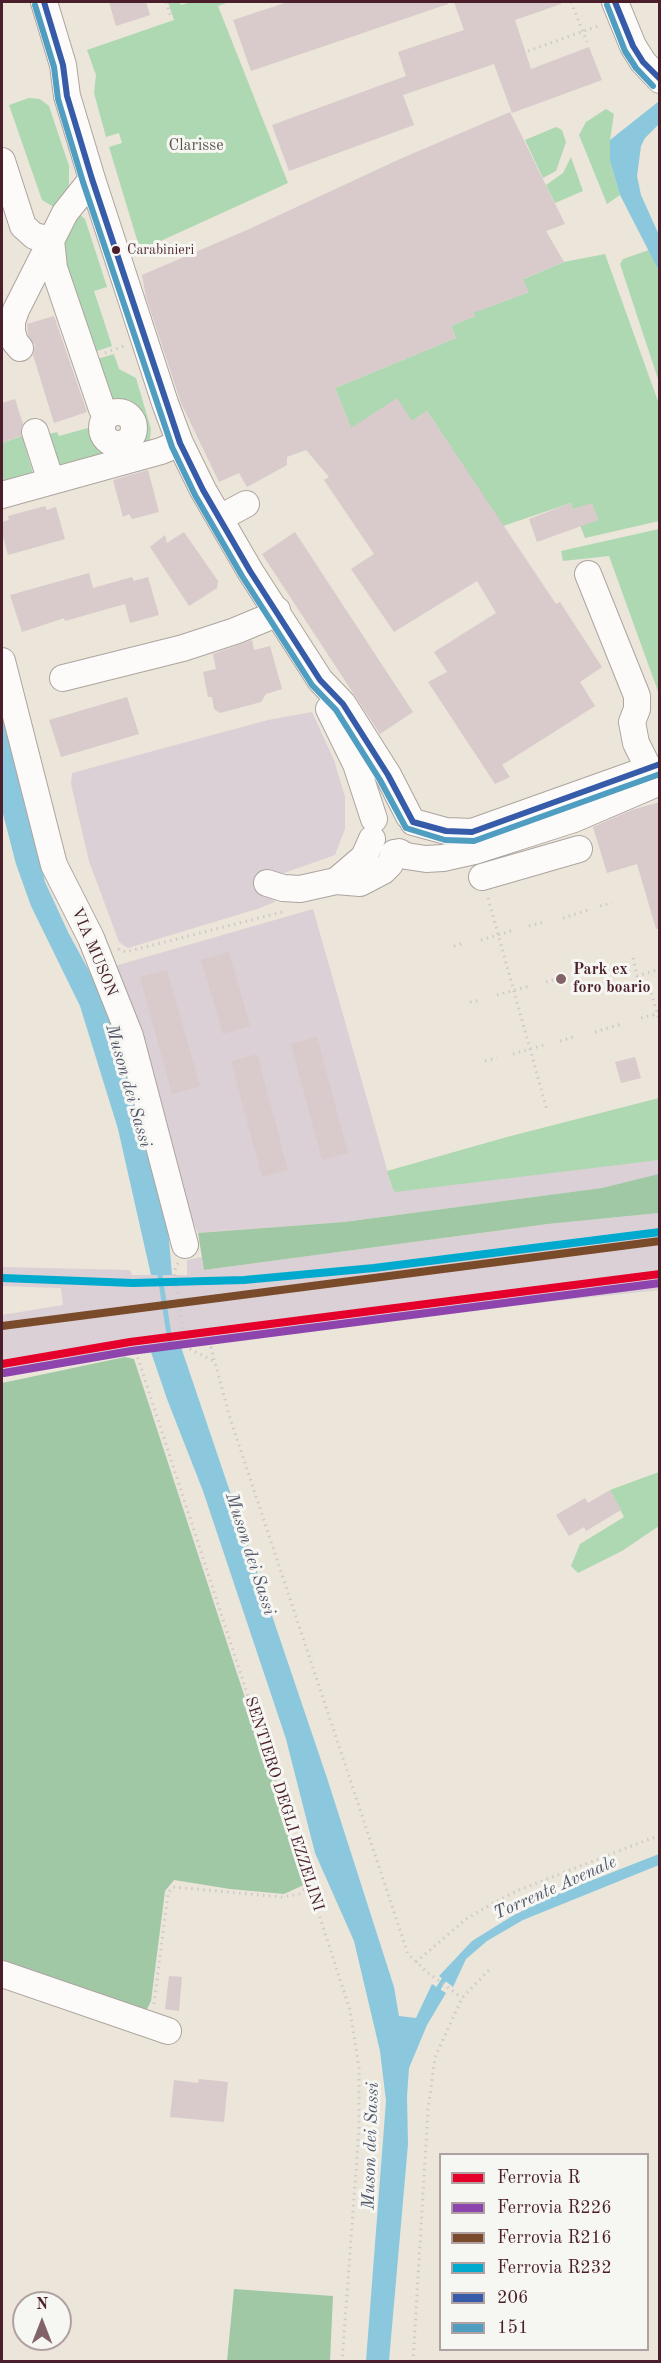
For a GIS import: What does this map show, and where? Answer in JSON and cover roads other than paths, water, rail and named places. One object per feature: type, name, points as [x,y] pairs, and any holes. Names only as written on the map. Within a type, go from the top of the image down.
[{"type":"street","points":[[31,2],[57,78],[66,96],[180,443],[203,490],[250,572],[277,610],[320,680],[343,704],[383,766],[411,819],[414,834],[408,847],[396,853],[383,871],[360,883],[336,881],[300,889],[283,888],[267,883]]},
{"type":"street","points":[[44,2],[63,65],[66,96]]},
{"type":"street","points":[[610,12],[643,62],[660,80]]},
{"type":"street","points":[[2,161],[23,226],[34,236],[51,240]]},
{"type":"street","points":[[20,348],[15,342],[12,322],[65,213],[92,179]]},
{"type":"street","points":[[51,240],[54,268],[102,409],[108,414]]},
{"type":"street","points":[[35,432],[51,481]]},
{"type":"street","points":[[2,495],[164,450],[180,443]]},
{"type":"street","points":[[220,518],[246,504]]},
{"type":"street","points":[[588,574],[637,696],[637,709],[632,722],[636,743],[656,774]]},
{"type":"street","points":[[63,678],[193,645],[255,623],[277,610]]},
{"type":"street","name":"VIA MUSON","points":[[2,661],[54,865],[91,938],[130,1036],[185,1245]]},
{"type":"street","points":[[320,680],[322,692],[356,764],[373,829],[382,850],[416,858],[443,858],[522,836],[599,809],[656,774]]},
{"type":"street","points":[[450,832],[472,832],[556,803],[656,774]]},
{"type":"street","points":[[522,836],[525,825],[547,816],[556,803]]},
{"type":"street","points":[[336,881],[364,857],[373,829],[385,810],[393,809],[400,810],[411,819],[450,832],[465,840],[518,830],[530,863]]},
{"type":"street","points":[[485,888],[530,863],[579,849]]},
{"type":"street","points":[[2,1974],[159,2027]]},
{"type":"water","points":[[658,102],[659,124],[645,138],[641,146],[637,176],[641,195],[659,235],[659,271],[620,195],[610,161],[610,140]]},
{"type":"water","points":[[2,695],[45,882],[68,932],[109,1008],[119,1038],[168,1228],[172,1275],[151,1275],[118,1129],[80,1006],[31,906],[16,864],[2,810]]},
{"type":"water","points":[[181,1347],[327,1778],[394,1987],[399,2016],[416,2018],[432,1984],[446,1993],[427,2025],[409,2068],[408,2144],[389,2361],[366,2361],[386,2101],[380,2051],[354,1941],[315,1853],[286,1739],[203,1491],[151,1352]]},
{"type":"water","points":[[659,1854],[659,1865],[523,1920],[487,1941],[466,1959],[453,1987],[439,1976],[472,1941],[514,1915],[562,1892]]},
{"type":"waterway","name":"Muson dei Sassi","points":[[159,1269],[172,1355]]},
{"type":"waterway","name":"Torrente Avenale","points":[[436,1992],[447,1975]]},
{"type":"rail line","name":"R232","points":[[2,1278],[133,1283],[244,1280],[374,1268],[660,1232]]},
{"type":"rail line","name":"R216","points":[[2,1326],[660,1241]]},
{"type":"rail line","name":"R","points":[[2,1364],[130,1342],[660,1274]]},
{"type":"rail line","name":"R226","points":[[4,1373],[131,1351],[660,1283]]},
{"type":"place","name":"Carabinieri","points":[[116,250]]},
{"type":"place","name":"Park ex foro boario","points":[[561,979]]},
{"type":"park label","name":"Clarisse","points":[[196,146]]}]
